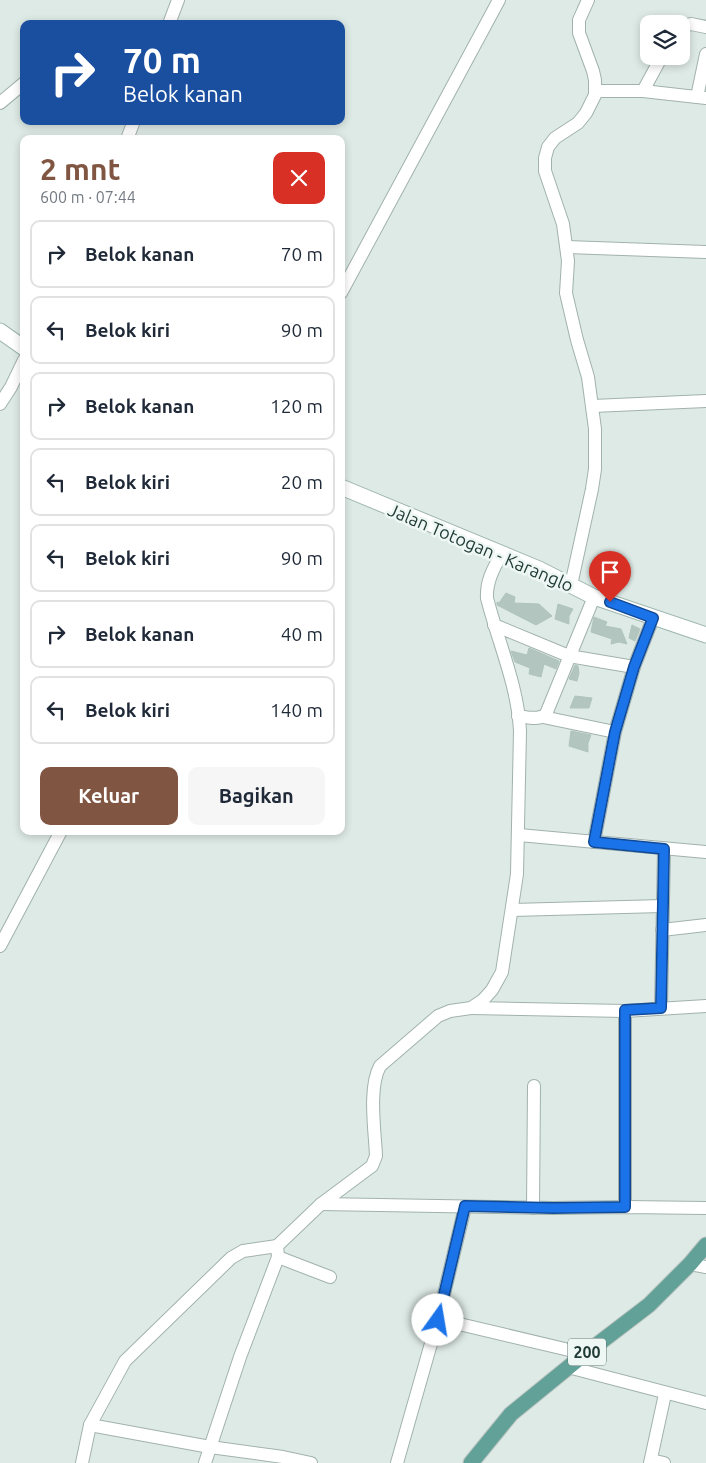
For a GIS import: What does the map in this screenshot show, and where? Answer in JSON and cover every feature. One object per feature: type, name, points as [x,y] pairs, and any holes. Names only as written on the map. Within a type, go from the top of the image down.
[{"type":"main road","points":[[0,331],[20,345]]},
{"type":"main road","name":"Jalan Totogan - Karanglo","points":[[345,489],[539,569],[594,597],[706,635]]},
{"type":"main road","name":"200","points":[[471,1463],[511,1414],[568,1367],[649,1305],[706,1245]]},
{"type":"street","points":[[171,20],[178,0]]},
{"type":"street","points":[[345,286],[499,0]]},
{"type":"street","points":[[570,586],[582,541],[595,469],[595,429],[587,372],[576,340],[566,293],[568,273],[567,247],[563,224],[545,171],[545,158],[548,147],[555,138],[578,123],[586,113],[596,92],[593,71],[579,33],[579,20],[588,0]]},
{"type":"street","points":[[690,24],[706,27]]},
{"type":"street","points":[[596,92],[644,91],[701,97],[706,54]]},
{"type":"street","points":[[644,91],[657,65]]},
{"type":"street","points":[[0,103],[20,86]]},
{"type":"street","points":[[567,247],[706,252]]},
{"type":"street","points":[[0,404],[20,368]]},
{"type":"street","points":[[593,406],[706,401]]},
{"type":"street","points":[[471,1008],[483,1000],[492,990],[502,972],[517,874],[520,731],[506,661],[487,598],[491,575],[502,554]]},
{"type":"street","points":[[543,717],[549,708],[594,597]]},
{"type":"street","points":[[594,842],[615,732],[634,667],[653,618]]},
{"type":"street","points":[[494,625],[569,656],[634,667]]},
{"type":"street","points":[[518,716],[543,717],[615,732]]},
{"type":"street","points":[[0,946],[59,835]]},
{"type":"street","points":[[519,835],[706,852]]},
{"type":"street","points":[[661,1008],[664,849]]},
{"type":"street","points":[[512,910],[662,906]]},
{"type":"street","points":[[662,930],[706,925]]},
{"type":"street","points":[[205,1463],[277,1251],[321,1204],[372,1166],[376,1156],[374,1087],[380,1066],[438,1016],[450,1010],[471,1008],[625,1010],[706,1006]]},
{"type":"street","points":[[625,1010],[625,1207]]},
{"type":"street","points":[[533,1208],[534,1086]]},
{"type":"street","points":[[321,1204],[533,1208],[706,1208]]},
{"type":"street","points":[[397,1463],[438,1320],[465,1206]]},
{"type":"street","points":[[82,1463],[90,1425],[125,1361],[231,1258],[243,1251],[277,1251],[330,1277]]},
{"type":"street","points":[[690,1264],[706,1267]]},
{"type":"street","points":[[438,1320],[570,1350],[581,1357]]},
{"type":"street","points":[[568,1367],[665,1394],[706,1403]]},
{"type":"street","points":[[664,1463],[651,1461],[665,1394]]},
{"type":"street","points":[[90,1425],[311,1463]]},
{"type":"building","points":[[506,593],[515,597],[514,603],[539,604],[552,616],[536,625],[497,605],[497,602],[499,603]]},
{"type":"building","points":[[558,604],[573,609],[569,616],[569,624],[555,619]]},
{"type":"building","points":[[594,617],[607,622],[605,626],[621,629],[627,644],[619,642],[611,644],[612,639],[591,632]]},
{"type":"building","points":[[632,625],[640,629],[635,641],[629,638]]},
{"type":"building","points":[[529,648],[559,661],[556,669],[544,664],[541,677],[529,674],[530,668],[515,662],[511,651],[527,655]]},
{"type":"building","points":[[575,665],[578,666],[579,673],[577,681],[569,679]]},
{"type":"building","points":[[575,696],[592,698],[589,708],[570,708]]},
{"type":"building","points":[[571,731],[591,735],[588,743],[588,752],[569,746]]},
{"type":"route","points":[[438,1320],[465,1206],[625,1207],[625,1010],[661,1008],[664,849],[594,842],[615,732],[634,667],[653,618],[610,602]]}]
